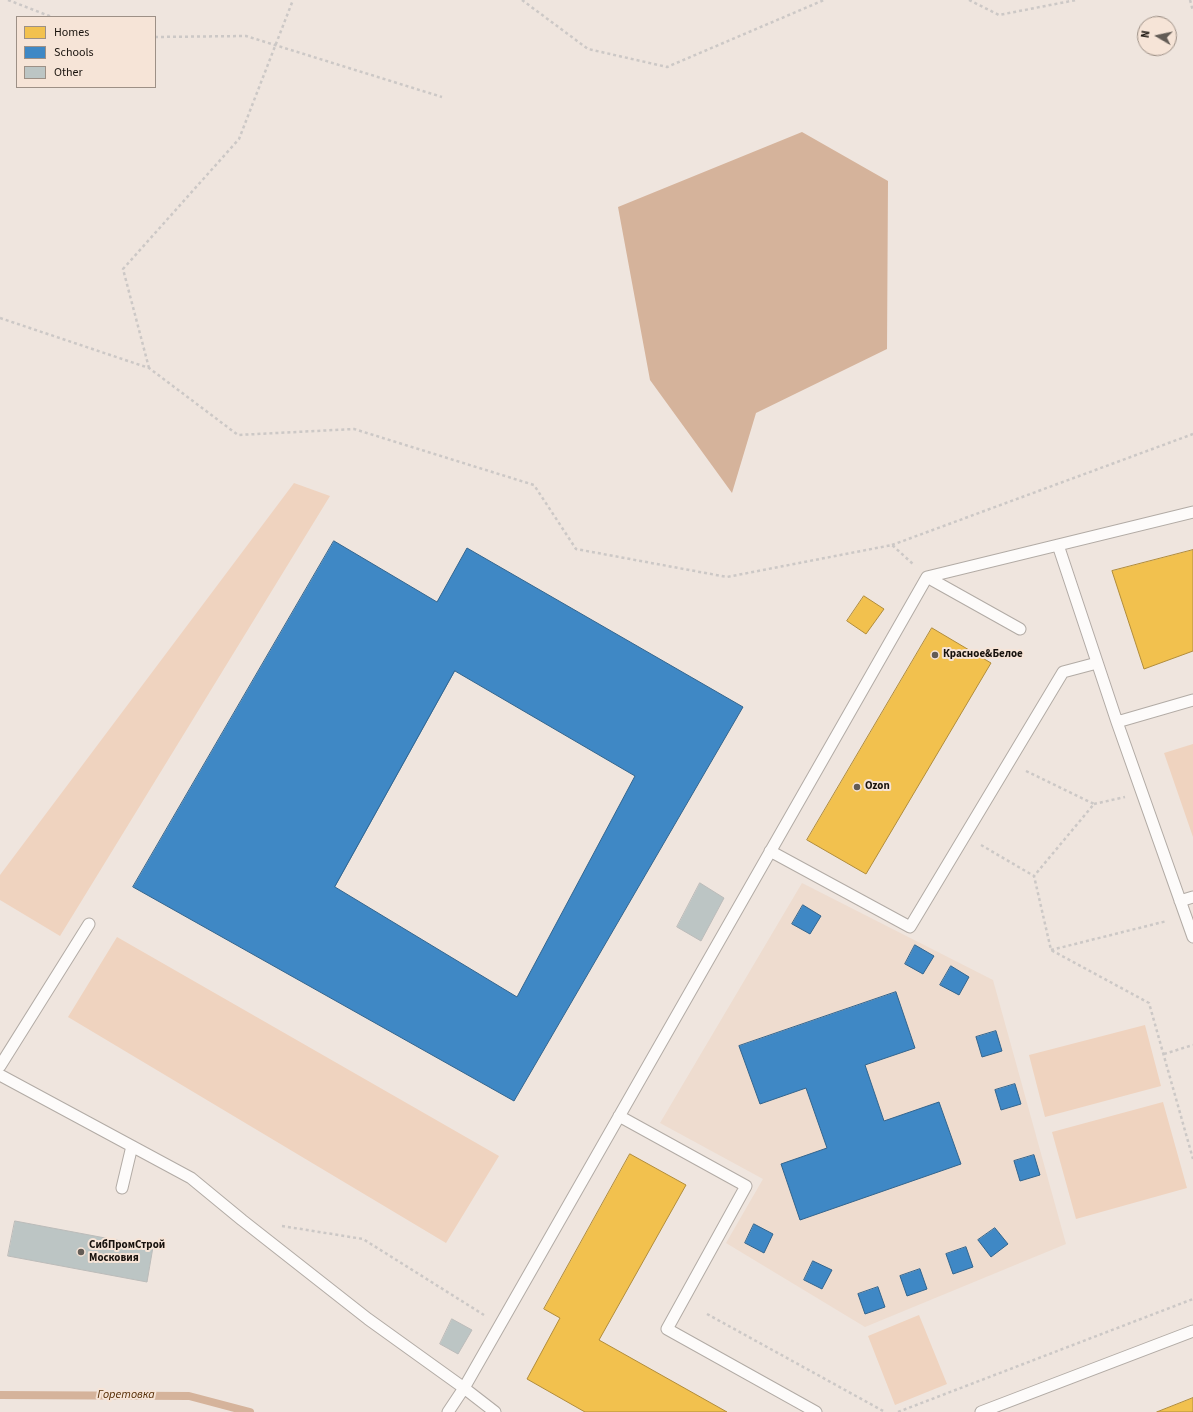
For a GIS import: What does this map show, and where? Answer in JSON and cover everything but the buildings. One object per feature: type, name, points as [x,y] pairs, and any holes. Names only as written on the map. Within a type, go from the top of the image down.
[{"type":"lane","points":[[448,1412],[464,1388],[620,1116],[927,576],[1193,512]]},
{"type":"lane","points":[[1058,545],[1117,722],[1193,937]]},
{"type":"lane","points":[[927,576],[1020,629]]},
{"type":"lane","points":[[770,850],[910,927],[1063,672],[1097,663]]},
{"type":"lane","points":[[1117,722],[1193,700]]},
{"type":"lane","points":[[1180,901],[1193,897]]},
{"type":"lane","points":[[0,1066],[89,924]]},
{"type":"lane","points":[[0,1075],[191,1178],[368,1319],[495,1412]]},
{"type":"lane","points":[[620,1116],[746,1186],[667,1329],[816,1412]]},
{"type":"lane","points":[[122,1188],[132,1146]]},
{"type":"lane","points":[[981,1412],[1193,1331]]},
{"type":"path","points":[[8,0],[49,16]]},
{"type":"path","points":[[149,368],[123,269],[239,139],[293,0]]},
{"type":"path","points":[[522,0],[588,49],[667,67],[824,0]]},
{"type":"path","points":[[969,0],[999,15],[1076,0]]},
{"type":"path","points":[[1190,0],[1193,11]]},
{"type":"path","points":[[156,37],[246,36],[442,97]]},
{"type":"path","points":[[0,318],[149,368],[238,436],[354,429],[534,485],[576,550],[727,577],[892,545],[1193,434]]},
{"type":"path","points":[[892,545],[927,576]]},
{"type":"path","points":[[1009,763],[1094,804]]},
{"type":"path","points":[[1034,876],[1094,804],[1142,792]]},
{"type":"path","points":[[965,836],[1034,876],[1051,950],[1149,1003],[1193,1159]]},
{"type":"path","points":[[1051,950],[1186,917]]},
{"type":"path","points":[[1164,1054],[1193,1045]]},
{"type":"path","points":[[280,1226],[363,1239],[500,1325]]},
{"type":"path","points":[[898,1412],[1193,1299]]},
{"type":"path","points":[[707,1314],[885,1412]]},
{"type":"shaded area","points":[[802,132],[888,181],[887,349],[756,413],[732,493],[650,380],[618,207]]},
{"type":"shaded area","points":[[294,483],[330,496],[60,936],[0,900],[0,875]]},
{"type":"shaded area","points":[[1193,744],[1193,837],[1164,753]]},
{"type":"shaded area","points":[[802,883],[993,980],[1066,1244],[865,1327],[726,1243],[763,1179],[660,1123]]},
{"type":"shaded area","points":[[117,937],[499,1156],[446,1243],[68,1017]]},
{"type":"shaded area","points":[[1145,1025],[1161,1086],[1045,1117],[1029,1055]]},
{"type":"shaded area","points":[[1163,1102],[1187,1188],[1076,1219],[1052,1132]]},
{"type":"shaded area","points":[[919,1315],[947,1384],[895,1405],[868,1336]]},
{"type":"waterway","name":"Горетовка","points":[[0,1395],[189,1396],[250,1412]]},
{"type":"place","name":"Красное&Белое","points":[[935,655]]},
{"type":"place","name":"Ozon","points":[[857,787]]},
{"type":"place","name":"СибПромСтрой Московия","points":[[81,1252]]}]
